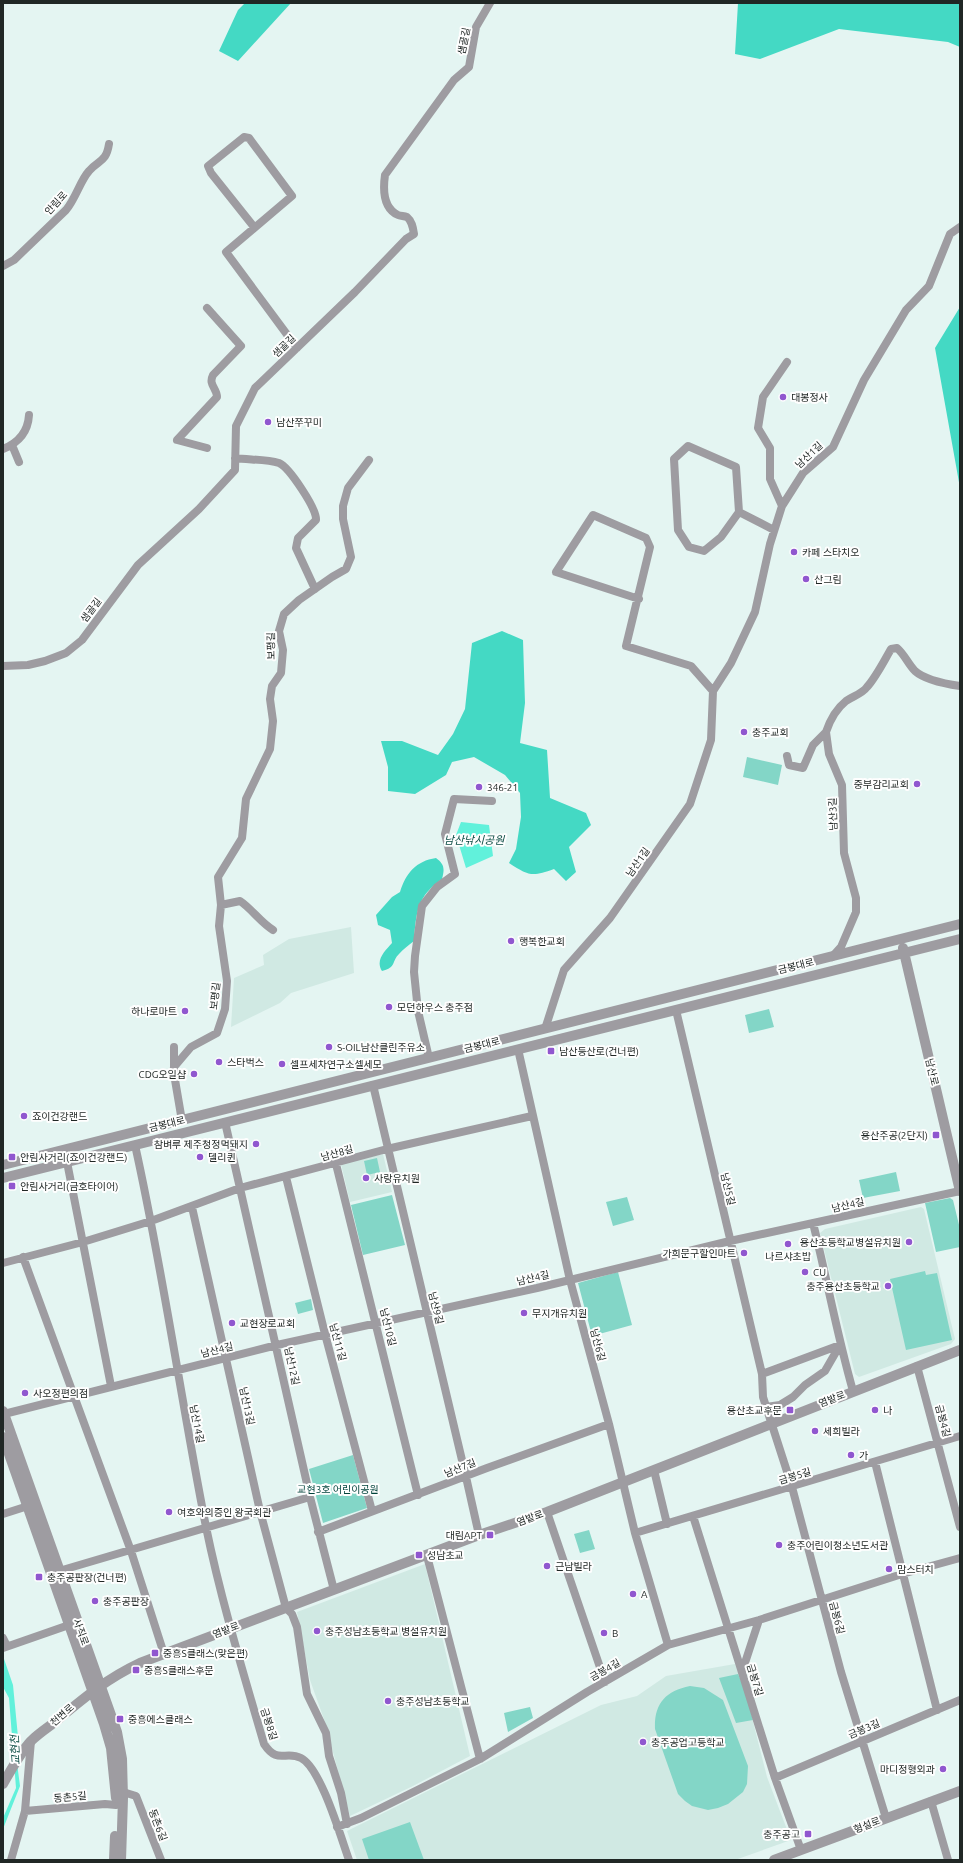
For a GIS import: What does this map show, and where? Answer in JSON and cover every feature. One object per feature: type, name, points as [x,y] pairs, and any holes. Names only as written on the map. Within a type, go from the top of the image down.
[{"type":"street","name":"샘골길","points":[[3,666],[28,665],[45,661],[66,653],[82,640],[138,565],[199,509],[234,470],[236,426],[255,388],[355,292],[406,239],[414,234],[413,226],[406,217],[397,214],[389,208],[383,188],[385,175],[454,80],[470,67],[476,27],[490,3]]},
{"type":"street","points":[[254,227],[211,173],[208,166],[244,137],[249,138],[292,196],[254,227],[227,249],[227,255],[297,348]]},
{"type":"street","name":"안림로","points":[[3,266],[14,260],[74,201],[89,170],[106,157],[109,144]]},
{"type":"street","name":"남산1길","points":[[545,1029],[564,970],[610,918],[690,804],[711,740],[713,691],[731,663],[755,612],[774,530],[782,506],[803,473],[833,447],[864,380],[906,310],[929,286],[950,234],[960,227]]},
{"type":"street","points":[[206,448],[177,440],[217,398],[216,392],[211,384],[211,379],[213,375],[241,346],[208,308]]},
{"type":"street","points":[[782,506],[770,479],[770,448],[758,428],[763,397],[787,362]]},
{"type":"street","points":[[3,449],[12,446],[25,432],[29,415]]},
{"type":"street","points":[[12,446],[19,462]]},
{"type":"street","points":[[688,446],[736,467],[739,512],[721,537],[704,551],[688,547],[678,530],[674,459],[688,446]]},
{"type":"street","points":[[235,458],[279,463],[294,478],[307,498],[315,512],[316,520],[298,538],[296,548],[315,589]]},
{"type":"street","name":"보평길","points":[[174,1067],[190,1047],[217,1033],[225,1009],[227,981],[219,926],[221,905],[218,877],[242,838],[246,799],[270,749],[274,721],[270,699],[272,686],[281,673],[283,650],[279,631],[284,614],[315,589],[346,569],[351,557],[343,519],[343,506],[348,488],[369,460]]},
{"type":"street","points":[[739,512],[774,530]]},
{"type":"street","points":[[639,599],[556,572],[593,515],[646,538],[650,547],[639,599],[626,646],[691,666],[713,691]]},
{"type":"street","points":[[787,756],[789,765],[803,768],[813,745],[826,732],[830,720],[838,709],[847,700],[858,695],[867,687],[891,649],[897,648],[915,671],[936,680],[960,686]]},
{"type":"street","name":"남산3길","points":[[826,732],[829,754],[842,785],[844,853],[856,898],[856,912],[841,947],[832,957]]},
{"type":"street","points":[[429,1058],[418,1011],[414,972],[422,906],[437,887],[455,874],[445,834],[454,798],[492,801]]},
{"type":"street","points":[[221,905],[240,901],[250,908],[265,925],[273,930]]},
{"type":"street","name":"금봉대로","points":[[3,1165],[960,924]]},
{"type":"street","name":"금봉대로","points":[[3,1178],[960,939]]},
{"type":"street","name":"남산로","points":[[901,940],[960,1191]]},
{"type":"street","name":"남산5길","points":[[676,1010],[762,1374],[763,1397],[771,1423]]},
{"type":"street","points":[[174,1047],[174,1067],[182,1121]]},
{"type":"street","name":"남산6길","points":[[518,1049],[570,1280],[609,1424],[635,1533],[668,1645]]},
{"type":"street","name":"남산9길","points":[[373,1085],[479,1535]]},
{"type":"street","name":"남산8길","points":[[151,1221],[240,1188],[336,1164],[387,1149],[532,1116]]},
{"type":"street","name":"남산12길","points":[[225,1122],[277,1345],[318,1532],[334,1590]]},
{"type":"street","name":"남산14길","points":[[135,1145],[151,1221],[207,1528],[230,1628]]},
{"type":"street","points":[[67,1162],[110,1386]]},
{"type":"street","name":"남산10길","points":[[336,1164],[418,1495]]},
{"type":"street","name":"남산11길","points":[[286,1177],[325,1334],[372,1511]]},
{"type":"street","name":"남산4길","points":[[3,1413],[376,1322],[570,1280],[730,1241],[960,1191]]},
{"type":"street","name":"남산13길","points":[[192,1207],[260,1511],[286,1608],[292,1614],[297,1627],[307,1694],[326,1733],[329,1756],[341,1793],[347,1824]]},
{"type":"street","points":[[3,1263],[83,1242],[151,1221]]},
{"type":"street","points":[[813,1223],[830,1291],[840,1345],[853,1391]]},
{"type":"street","points":[[23,1257],[131,1551],[164,1654]]},
{"type":"street","points":[[762,1374],[840,1345]]},
{"type":"street","points":[[766,1407],[780,1405],[793,1397],[805,1385],[825,1372],[840,1345]]},
{"type":"street","name":"염밭로","points":[[97,1688],[116,1674],[230,1628],[427,1556],[479,1535],[547,1512],[960,1350]]},
{"type":"street","name":"금봉4길","points":[[917,1366],[960,1527]]},
{"type":"street","name":"사직로","points":[[3,1413],[59,1571],[97,1688],[112,1748],[116,1790],[114,1860]]},
{"type":"street","name":"금봉6길","points":[[771,1423],[792,1487],[861,1741],[886,1818]]},
{"type":"street","name":"남산7길","points":[[318,1532],[609,1424]]},
{"type":"street","name":"금봉5길","points":[[635,1533],[960,1436]]},
{"type":"street","name":"사직로","points":[[3,1437],[69,1624],[117,1732],[122,1759],[123,1792],[121,1860]]},
{"type":"street","points":[[875,1462],[936,1710]]},
{"type":"street","points":[[654,1470],[667,1524]]},
{"type":"street","points":[[59,1571],[310,1497]]},
{"type":"street","points":[[3,1514],[28,1506]]},
{"type":"street","points":[[547,1512],[605,1682]]},
{"type":"street","name":"금봉7길","points":[[693,1516],[775,1778],[796,1854]]},
{"type":"street","points":[[427,1556],[480,1759]]},
{"type":"street","name":"금봉4길","points":[[337,1827],[362,1818],[480,1759],[668,1645],[759,1620],[902,1574],[960,1558]]},
{"type":"street","points":[[742,1672],[759,1620]]},
{"type":"street","name":"사직로","points":[[3,1638],[5,1647],[69,1624]]},
{"type":"street","name":"금봉8길","points":[[230,1628],[264,1744],[269,1752],[276,1756],[293,1755],[301,1758],[313,1768],[349,1860]]},
{"type":"street","name":"천변로","points":[[3,1784],[15,1763],[31,1741],[78,1701],[97,1688]]},
{"type":"street","name":"금봉3길","points":[[775,1778],[960,1700]]},
{"type":"street","points":[[11,1860],[25,1811],[31,1741]]},
{"type":"street","name":"형설로","points":[[774,1860],[796,1854],[886,1818],[960,1791]]},
{"type":"street","name":"동촌6길","points":[[123,1792],[136,1796],[161,1860]]},
{"type":"street","points":[[931,1801],[948,1860]]},
{"type":"street","name":"동촌5길","points":[[25,1811],[105,1804],[116,1805]]},
{"type":"shaded area","points":[[245,3],[291,3],[238,61],[219,51],[238,10]]},
{"type":"shaded area","points":[[738,3],[960,3],[960,47],[948,42],[839,29],[760,59],[735,54]]},
{"type":"shaded area","points":[[960,307],[960,488],[935,348]]},
{"type":"shaded area","points":[[502,631],[523,640],[525,703],[520,743],[547,750],[550,798],[586,813],[591,825],[569,847],[576,872],[566,881],[554,869],[531,874],[521,871],[509,863],[516,849],[521,817],[520,793],[505,775],[474,757],[452,762],[446,775],[415,794],[388,791],[388,767],[381,741],[402,741],[438,755],[453,734],[465,709],[472,643]]},
{"type":"shaded area","points":[[436,858],[441,862],[443,867],[442,879],[427,892],[419,906],[414,941],[401,952],[390,968],[382,971],[380,967],[380,959],[392,943],[390,930],[378,925],[376,915],[392,897],[400,892],[405,879],[417,865]]},
{"type":"shaded area","points":[[351,927],[354,973],[291,993],[280,1003],[231,1027],[234,978],[264,965],[263,955],[289,939]]},
{"type":"shaded area","name":"사랑유치원","points":[[383,1154],[392,1192],[350,1202],[341,1164]]},
{"type":"shaded area","name":"충주용산초등학교","points":[[921,1207],[924,1209],[955,1339],[951,1344],[859,1377],[855,1374],[820,1233],[825,1229]]},
{"type":"shaded area","name":"충주성남초등학교","points":[[425,1564],[470,1756],[413,1786],[350,1816],[325,1722],[310,1680],[297,1612]]},
{"type":"shaded area","name":"충주공업고등학교","points":[[735,1664],[745,1690],[767,1777],[791,1840],[735,1860],[357,1860],[347,1831],[601,1705],[637,1696],[666,1676]]},
{"type":"green space","points":[[747,757],[782,765],[778,785],[743,777]]},
{"type":"green space","points":[[769,1009],[774,1027],[749,1033],[745,1015]]},
{"type":"green space","points":[[377,1158],[380,1172],[367,1175],[364,1161]]},
{"type":"green space","points":[[896,1172],[900,1191],[863,1198],[859,1180]]},
{"type":"green space","points":[[392,1195],[405,1245],[363,1255],[351,1205]]},
{"type":"green space","points":[[627,1197],[634,1220],[613,1226],[606,1202]]},
{"type":"green space","points":[[950,1198],[953,1200],[960,1229],[960,1247],[936,1252],[925,1203]]},
{"type":"green space","points":[[925,1271],[926,1275],[937,1273],[952,1340],[906,1350],[890,1279]]},
{"type":"green space","points":[[618,1272],[632,1325],[592,1336],[578,1283]]},
{"type":"green space","points":[[311,1299],[313,1310],[298,1314],[295,1303]]},
{"type":"green space","name":"교현3호 어린이공원","points":[[353,1455],[367,1508],[323,1523],[309,1469]]},
{"type":"green space","points":[[589,1530],[595,1549],[580,1553],[574,1534]]},
{"type":"green space","points":[[738,1674],[745,1690],[753,1720],[736,1723],[719,1678]]},
{"type":"green space","points":[[690,1686],[704,1688],[723,1700],[748,1766],[747,1784],[743,1792],[728,1804],[708,1810],[692,1806],[678,1794],[655,1729],[657,1712],[663,1700],[674,1691]]},
{"type":"green space","points":[[530,1707],[533,1718],[508,1732],[504,1713]]},
{"type":"green space","points":[[410,1822],[424,1860],[369,1860],[362,1839]]},
{"type":"water","name":"남산낚시공원","points":[[461,822],[489,825],[493,856],[466,868],[456,835]]},
{"type":"water","name":"교현천","points":[[3,1656],[13,1685],[18,1737],[17,1763],[20,1786],[3,1829],[3,1818],[16,1788],[9,1698],[3,1687]]},
{"type":"place","name":"대봉정사","points":[[783,397]]},
{"type":"place","name":"남산쭈꾸미","points":[[268,422]]},
{"type":"place","name":"카페 스타치오","points":[[794,552]]},
{"type":"place","name":"산그림","points":[[806,579]]},
{"type":"place","name":"충주교회","points":[[744,732]]},
{"type":"place","name":"중부감리교회","points":[[917,784]]},
{"type":"place","name":"346-21","points":[[479,787]]},
{"type":"place","name":"행복한교회","points":[[511,941]]},
{"type":"place","name":"모던하우스 충주점","points":[[389,1007]]},
{"type":"place","name":"하나로마트","points":[[185,1011]]},
{"type":"place","name":"S-OIL남산클린주유소","points":[[329,1047]]},
{"type":"place","name":"남산등산로(건너편)","points":[[551,1051]]},
{"type":"place","name":"스타벅스","points":[[219,1062]]},
{"type":"place","name":"셀프세차연구소셀세모","points":[[282,1064]]},
{"type":"place","name":"CDG오일샵","points":[[194,1074]]},
{"type":"place","name":"죠이건강랜드","points":[[24,1116]]},
{"type":"place","name":"용산주공(2단지)","points":[[936,1135]]},
{"type":"place","name":"참벼루 제주청정먹돼지","points":[[256,1144]]},
{"type":"place","name":"안림사거리(죠이건강랜드)","points":[[12,1157]]},
{"type":"place","name":"델리퀸","points":[[200,1157]]},
{"type":"place","name":"사랑유치원","points":[[366,1178]]},
{"type":"place","name":"안림사거리(금호타이어)","points":[[12,1186]]},
{"type":"place","name":"용산초등학교병설유치원","points":[[909,1242]]},
{"type":"place","name":"나르샤초밥","points":[[788,1244]]},
{"type":"place","name":"가희문구할인마트","points":[[744,1253]]},
{"type":"place","name":"CU","points":[[805,1272]]},
{"type":"place","name":"충주용산초등학교","points":[[888,1286]]},
{"type":"place","name":"무지개유치원","points":[[524,1313]]},
{"type":"place","name":"교현장로교회","points":[[232,1323]]},
{"type":"place","name":"사오정편의점","points":[[25,1393]]},
{"type":"place","name":"용산초교후문","points":[[790,1410]]},
{"type":"place","name":"나","points":[[875,1410]]},
{"type":"place","name":"세희빌라","points":[[815,1431]]},
{"type":"place","name":"가","points":[[851,1455]]},
{"type":"place","name":"여호와의증인 왕국회관","points":[[169,1512]]},
{"type":"place","name":"대림APT","points":[[490,1535]]},
{"type":"place","name":"충주어린이청소년도서관","points":[[779,1545]]},
{"type":"place","name":"성남초교","points":[[419,1555]]},
{"type":"place","name":"근남빌라","points":[[547,1566]]},
{"type":"place","name":"맘스터치","points":[[889,1569]]},
{"type":"place","name":"충주공판장(건너편)","points":[[39,1577]]},
{"type":"place","name":"A","points":[[633,1594]]},
{"type":"place","name":"충주공판장","points":[[95,1601]]},
{"type":"place","name":"충주성남초등학교 병설유치원","points":[[317,1631]]},
{"type":"place","name":"B","points":[[604,1633]]},
{"type":"place","name":"중흥S클래스(맞은편)","points":[[155,1653]]},
{"type":"place","name":"중흥S클래스후문","points":[[136,1670]]},
{"type":"place","name":"충주성남초등학교","points":[[388,1701]]},
{"type":"place","name":"중흥에스클래스","points":[[120,1719]]},
{"type":"place","name":"충주공업고등학교","points":[[643,1742]]},
{"type":"place","name":"마디정형외과","points":[[943,1769]]},
{"type":"place","name":"충주공고","points":[[808,1834]]}]
